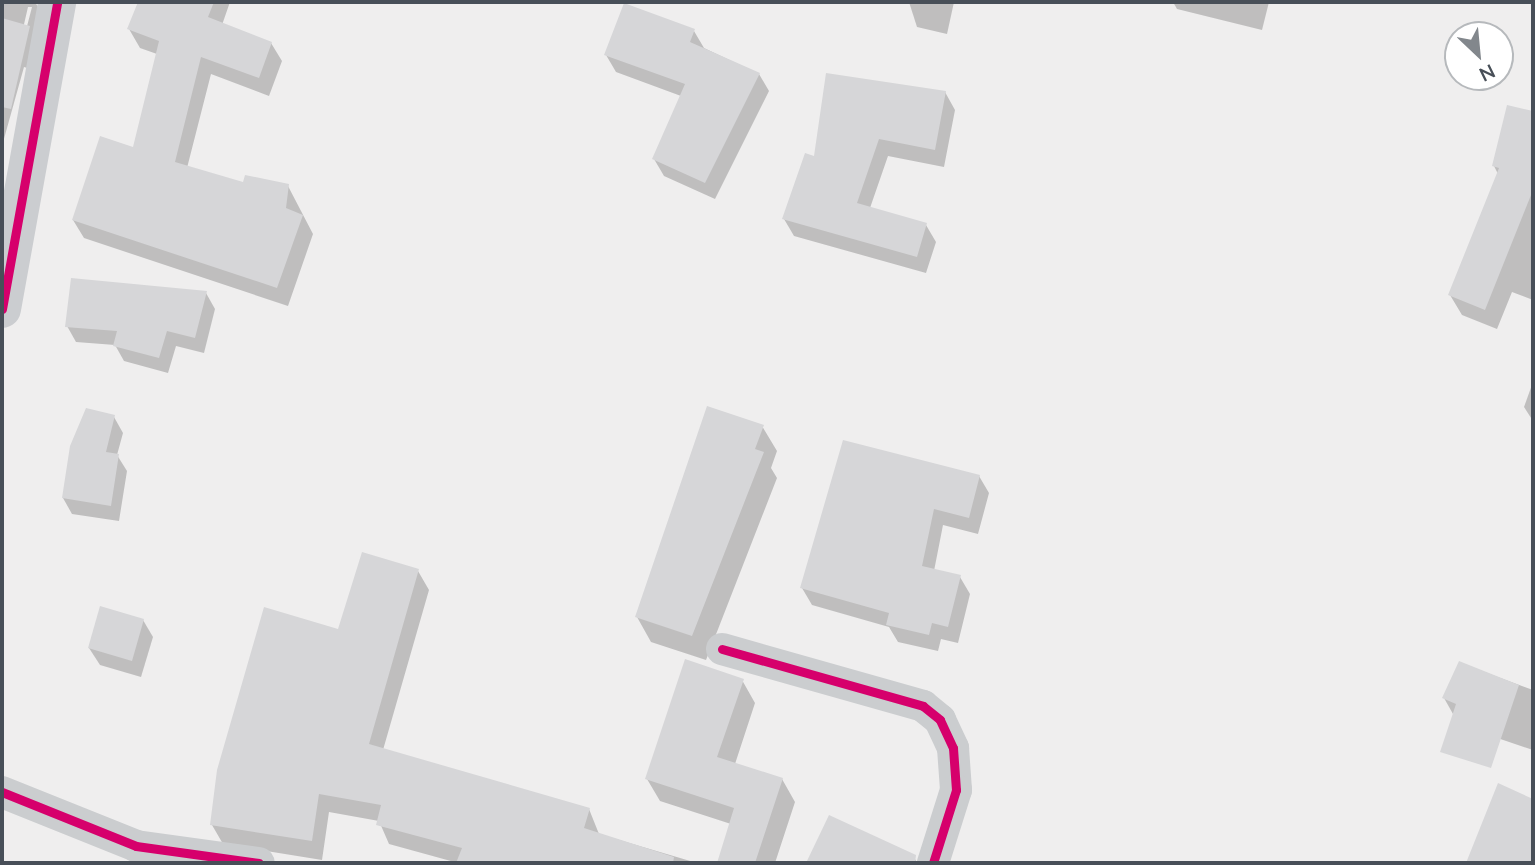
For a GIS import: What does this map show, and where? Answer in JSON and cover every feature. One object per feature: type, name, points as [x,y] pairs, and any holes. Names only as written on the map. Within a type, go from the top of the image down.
[{"type":"street","points":[[2,309],[57,2]]},
{"type":"street","points":[[722,649],[923,706],[940,720],[953,748],[956,790],[933,863]]},
{"type":"street","points":[[2,792],[136,846],[259,863]]},
{"type":"building","points":[[138,2],[214,2],[208,17],[272,42],[259,78],[201,57],[175,162],[243,182],[245,175],[289,184],[286,208],[303,215],[277,288],[72,220],[100,136],[133,147],[159,41],[127,29]]},
{"type":"building","points":[[624,3],[695,29],[690,42],[760,73],[705,183],[652,159],[685,84],[604,55]]},
{"type":"building","points":[[2,18],[30,26],[11,109],[2,107]]},
{"type":"building","points":[[826,73],[946,91],[935,150],[879,139],[857,203],[927,223],[917,257],[782,219],[805,153],[814,156]]},
{"type":"building","points":[[1507,105],[1533,111],[1533,190],[1485,310],[1448,295],[1499,168],[1492,166]]},
{"type":"building","points":[[71,278],[207,291],[195,338],[167,331],[159,358],[113,346],[117,331],[65,327]]},
{"type":"building","points":[[707,406],[764,425],[755,449],[764,452],[692,636],[635,617]]},
{"type":"building","points":[[86,408],[115,415],[106,452],[119,454],[111,506],[62,498],[70,446]]},
{"type":"building","points":[[843,440],[980,475],[969,518],[934,509],[922,566],[961,575],[948,627],[932,623],[929,635],[886,625],[889,613],[800,588]]},
{"type":"building","points":[[362,552],[419,569],[369,744],[590,808],[584,828],[674,857],[673,863],[456,863],[462,848],[376,825],[381,805],[319,794],[312,841],[210,825],[217,770],[264,607],[338,629]]},
{"type":"building","points":[[100,606],[144,619],[132,661],[88,648]]},
{"type":"building","points":[[685,659],[744,679],[717,757],[783,778],[755,863],[717,863],[734,808],[645,779]]},
{"type":"building","points":[[1459,661],[1519,685],[1491,768],[1440,752],[1456,704],[1442,698]]},
{"type":"building","points":[[1498,783],[1533,799],[1533,863],[1466,863]]},
{"type":"building","points":[[829,815],[916,855],[915,863],[806,863]]},
{"type":"cycle path","points":[[2,309],[57,2]]},
{"type":"cycle path","points":[[722,649],[923,706],[940,720],[953,748],[956,790],[933,863]]},
{"type":"cycle path","points":[[2,792],[136,846],[259,863]]}]
